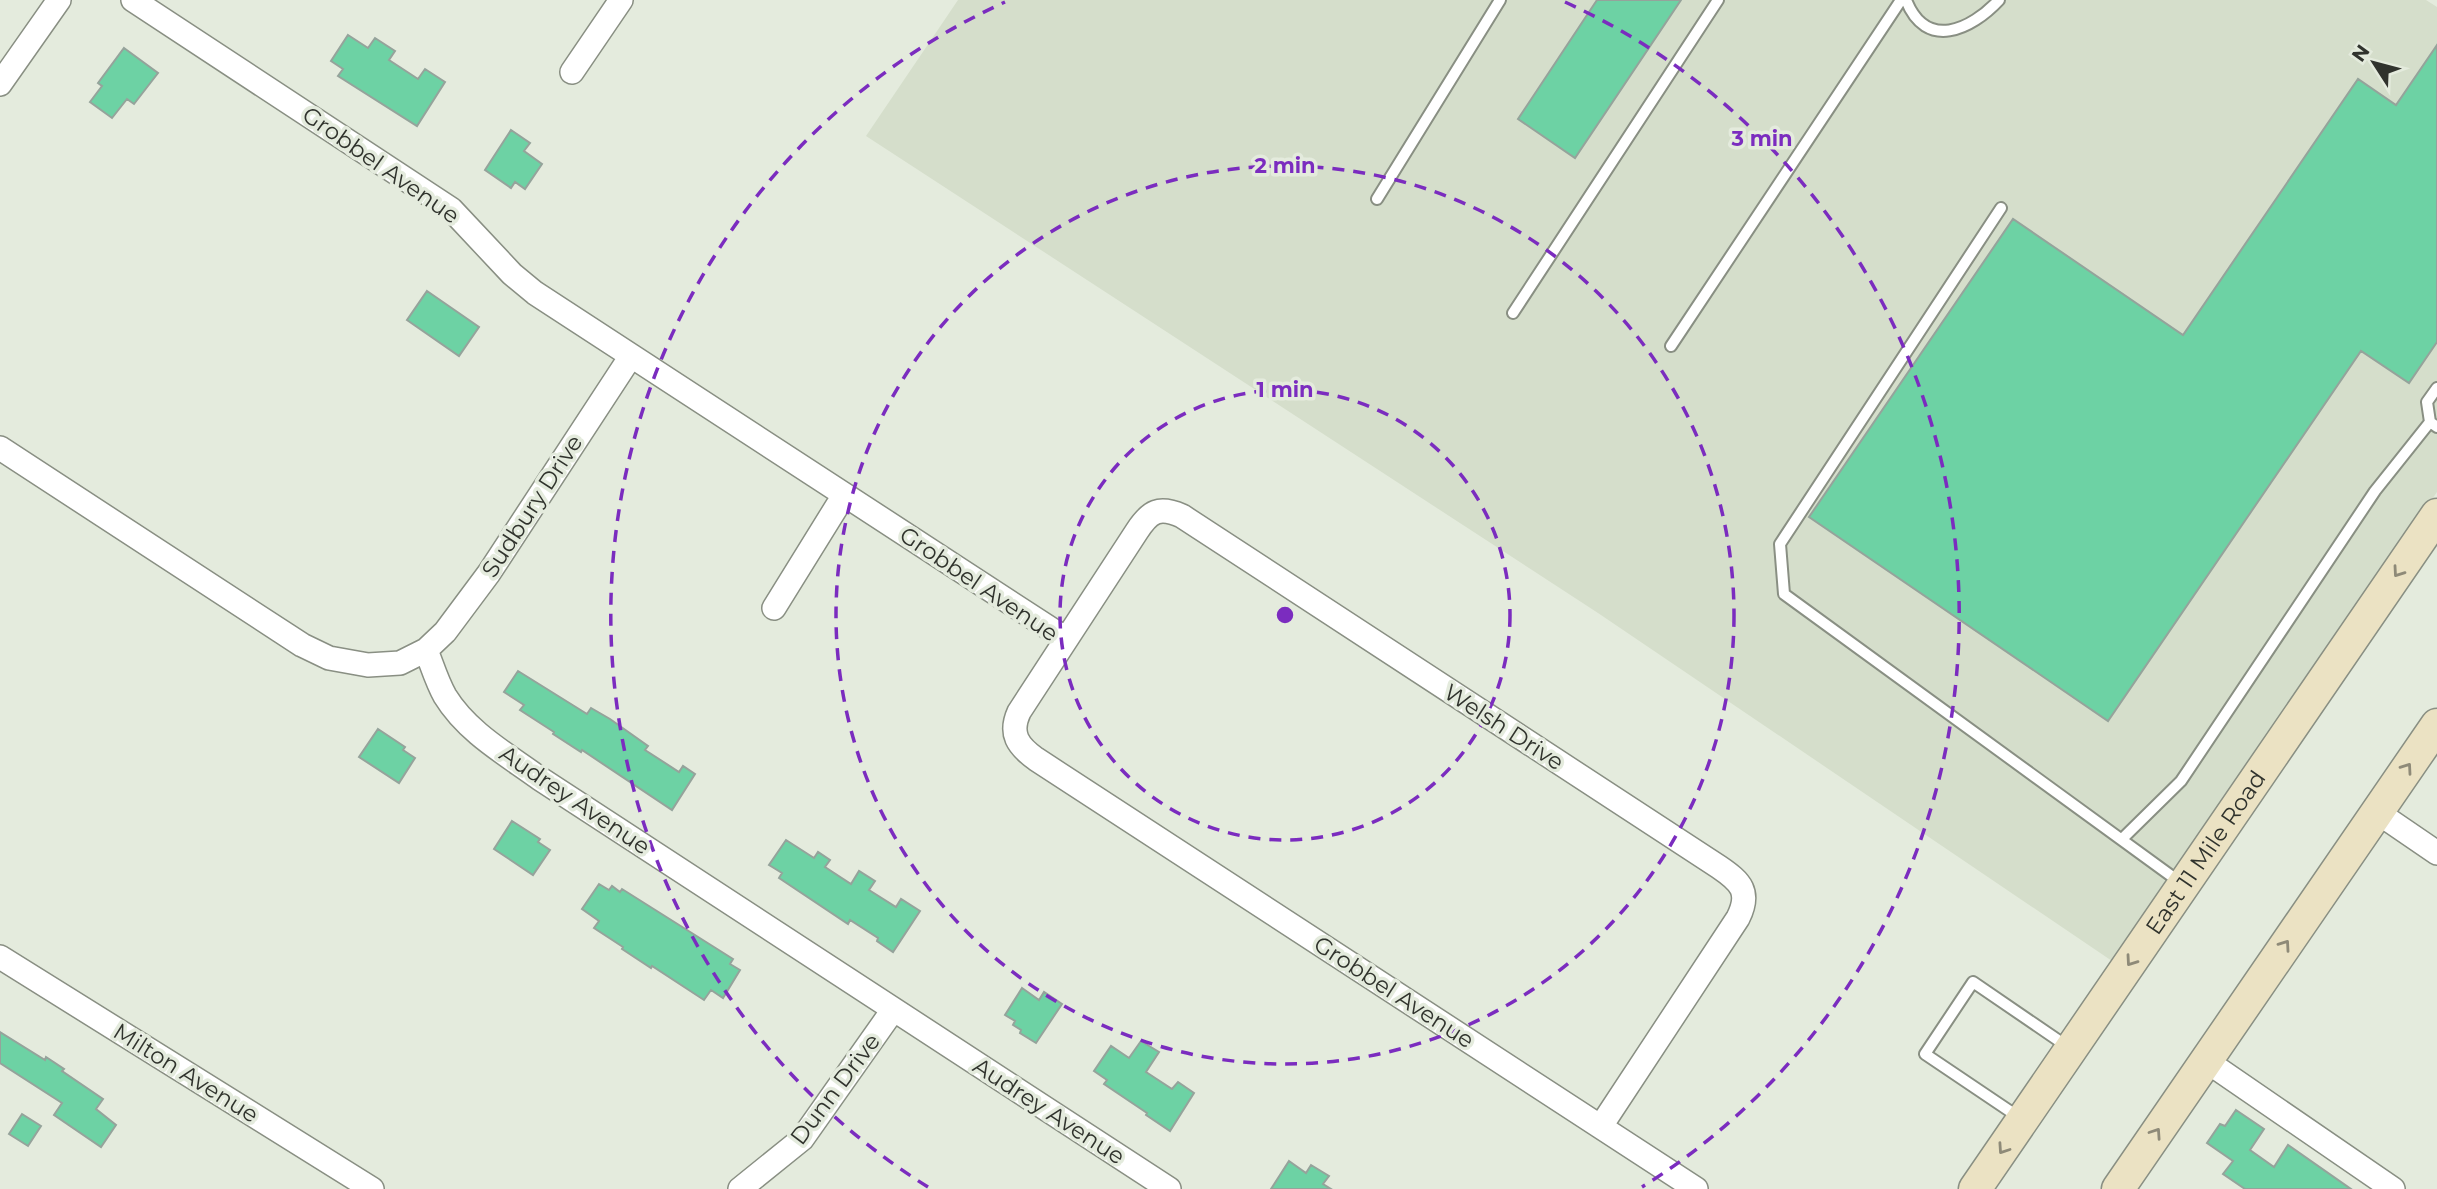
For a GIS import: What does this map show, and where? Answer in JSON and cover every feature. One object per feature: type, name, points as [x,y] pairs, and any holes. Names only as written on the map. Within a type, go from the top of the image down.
[{"type":"main road","name":"East 11 Mile Road","points":[[1975,1189],[2437,516]]},
{"type":"main road","points":[[2118,1189],[2437,725]]},
{"type":"street","points":[[0,83],[59,0]]},
{"type":"street","name":"Grobbel Avenue","points":[[132,0],[451,209],[522,285],[1066,639],[1016,718],[1014,734],[1025,751],[1601,1126],[1682,1185]]},
{"type":"street","points":[[572,72],[621,0]]},
{"type":"street","name":"Sudbury Drive","points":[[426,650],[445,632],[489,573],[631,356]]},
{"type":"street","points":[[0,447],[302,645],[328,658],[368,665],[400,663],[426,650]]},
{"type":"street","points":[[774,608],[844,495]]},
{"type":"street","name":"Welsh Drive","points":[[1066,639],[1144,520],[1158,511],[1172,512],[1734,877],[1744,893],[1738,918],[1601,1126]]},
{"type":"street","name":"Audrey Avenue","points":[[426,650],[444,694],[460,717],[485,739],[539,778],[1169,1189]]},
{"type":"street","points":[[2377,812],[2437,853]]},
{"type":"street","name":"Milton Avenue","points":[[0,957],[372,1189]]},
{"type":"street","name":"Dunn Drive","points":[[740,1189],[802,1139],[893,1010]]},
{"type":"street","points":[[2205,1060],[2393,1189]]},
{"type":"lane","points":[[1377,199],[1500,0]]},
{"type":"lane","points":[[1513,313],[1718,0]]},
{"type":"lane","points":[[1671,346],[1903,0],[1927,26],[1949,31],[1976,21],[1999,0]]},
{"type":"lane","points":[[2001,208],[1780,544],[1784,594],[2183,885]]},
{"type":"lane","points":[[2122,839],[2181,781],[2375,491],[2433,424],[2427,402],[2437,388]]},
{"type":"lane","points":[[2022,1120],[1925,1054],[1973,982],[2071,1049]]},
{"type":"shaded area","points":[[958,0],[2426,0],[2437,7],[2437,492],[2115,963],[1598,613],[866,136]]},
{"type":"building","points":[[1597,0],[1681,0],[1575,158],[1518,119]]},
{"type":"building","points":[[348,35],[368,48],[375,38],[395,51],[389,60],[418,79],[425,69],[445,82],[417,126],[338,76],[343,69],[331,61]]},
{"type":"building","points":[[2437,45],[2437,342],[2409,383],[2361,351],[2108,721],[1809,517],[2013,219],[2183,335],[2358,79],[2396,105]]},
{"type":"building","points":[[124,48],[158,73],[134,104],[127,99],[112,118],[90,102],[102,86],[98,83]]},
{"type":"building","points":[[511,130],[530,143],[524,151],[542,164],[525,189],[515,182],[511,188],[485,170]]},
{"type":"building","points":[[427,291],[479,327],[459,356],[407,320]]},
{"type":"building","points":[[518,671],[587,714],[591,708],[610,719],[648,746],[645,750],[679,772],[683,766],[695,774],[672,810],[520,710],[524,705],[504,692]]},
{"type":"building","points":[[378,729],[405,747],[403,750],[415,758],[399,783],[359,757]]},
{"type":"building","points":[[512,821],[540,839],[538,842],[550,850],[533,875],[494,849]]},
{"type":"building","points":[[786,840],[814,858],[818,852],[830,860],[825,867],[851,884],[859,871],[875,881],[869,890],[896,907],[901,899],[920,911],[893,952],[877,941],[878,938],[850,920],[848,924],[779,878],[782,873],[769,865]]},
{"type":"building","points":[[599,884],[609,890],[612,886],[620,892],[622,889],[733,959],[730,964],[740,970],[723,998],[711,990],[704,1000],[652,966],[651,968],[594,928],[599,921],[582,909]]},
{"type":"building","points":[[1022,988],[1039,1000],[1044,992],[1062,1004],[1036,1043],[1020,1033],[1021,1030],[1013,1025],[1015,1021],[1005,1015]]},
{"type":"building","points":[[0,1032],[45,1060],[46,1057],[103,1099],[96,1109],[116,1125],[101,1147],[54,1115],[62,1103],[0,1063]]},
{"type":"building","points":[[1141,1041],[1159,1052],[1146,1072],[1172,1089],[1178,1082],[1194,1093],[1170,1131],[1104,1084],[1107,1080],[1094,1071],[1111,1046],[1129,1058]]},
{"type":"building","points":[[2236,1110],[2264,1129],[2250,1150],[2274,1167],[2288,1145],[2351,1189],[2245,1189],[2223,1174],[2233,1161],[2207,1143],[2220,1124],[2225,1126]]},
{"type":"building","points":[[22,1114],[41,1126],[28,1146],[9,1134]]},
{"type":"building","points":[[1289,1161],[1306,1173],[1311,1165],[1329,1176],[1323,1184],[1331,1189],[1271,1189]]}]
